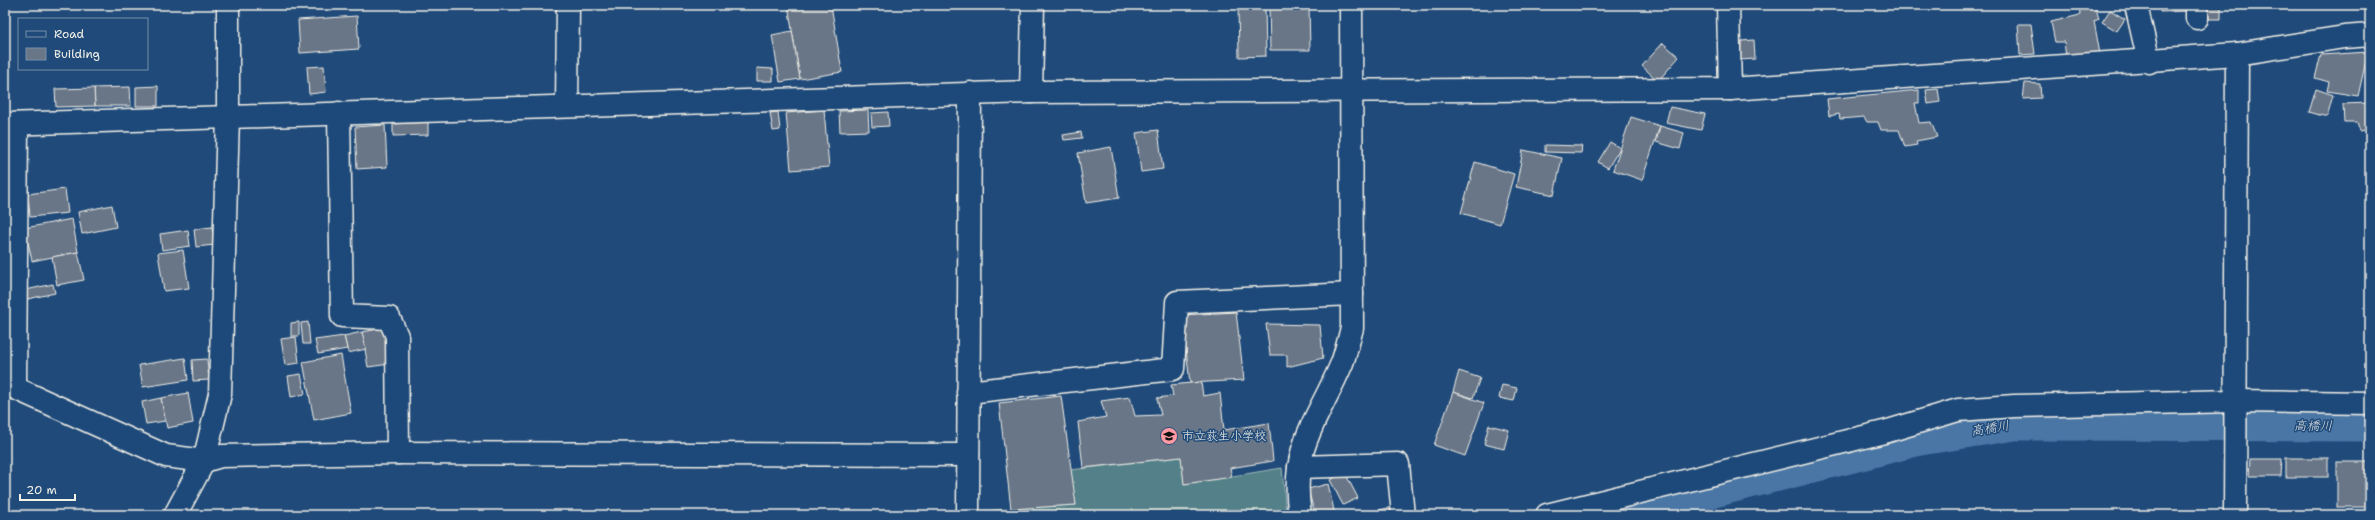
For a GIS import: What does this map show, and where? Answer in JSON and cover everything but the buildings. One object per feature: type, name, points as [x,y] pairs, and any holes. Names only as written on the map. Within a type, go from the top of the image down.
[{"type":"street","points":[[175,515],[204,460],[220,394],[228,117],[228,5]]},
{"type":"street","points":[[567,106],[568,5]]},
{"type":"street","points":[[1031,92],[1033,5]]},
{"type":"street","points":[[1300,515],[1296,488],[1305,439],[1342,362],[1352,328],[1351,5]]},
{"type":"street","points":[[1728,5],[1730,89]]},
{"type":"street","points":[[2136,5],[2149,62]]},
{"type":"street","points":[[968,455],[398,453],[221,456],[204,460],[166,456],[10,393],[11,124],[970,93],[1730,89],[2149,62],[2237,54],[2344,37],[2370,35]]},
{"type":"street","points":[[2235,515],[2237,54]]},
{"type":"street","points":[[968,515],[970,93]]},
{"type":"street","points":[[339,114],[342,316],[389,318],[397,336],[398,453]]},
{"type":"street","points":[[968,392],[1174,369],[1177,302],[1352,294]]},
{"type":"street","points":[[1547,515],[1888,431],[1958,410],[2014,406],[2236,401],[2370,403]]},
{"type":"street","points":[[1299,467],[1398,464],[1403,515]]},
{"type":"green space","points":[[1181,457],[1184,484],[1282,468],[1286,515],[981,515],[981,511],[1076,505],[1070,470]]},
{"type":"waterway","name":"高橋川","points":[[1619,515],[1920,439],[2015,424],[2370,425]]},
{"type":"place","name":"市立荻生小学校","points":[[1169,436]]}]
